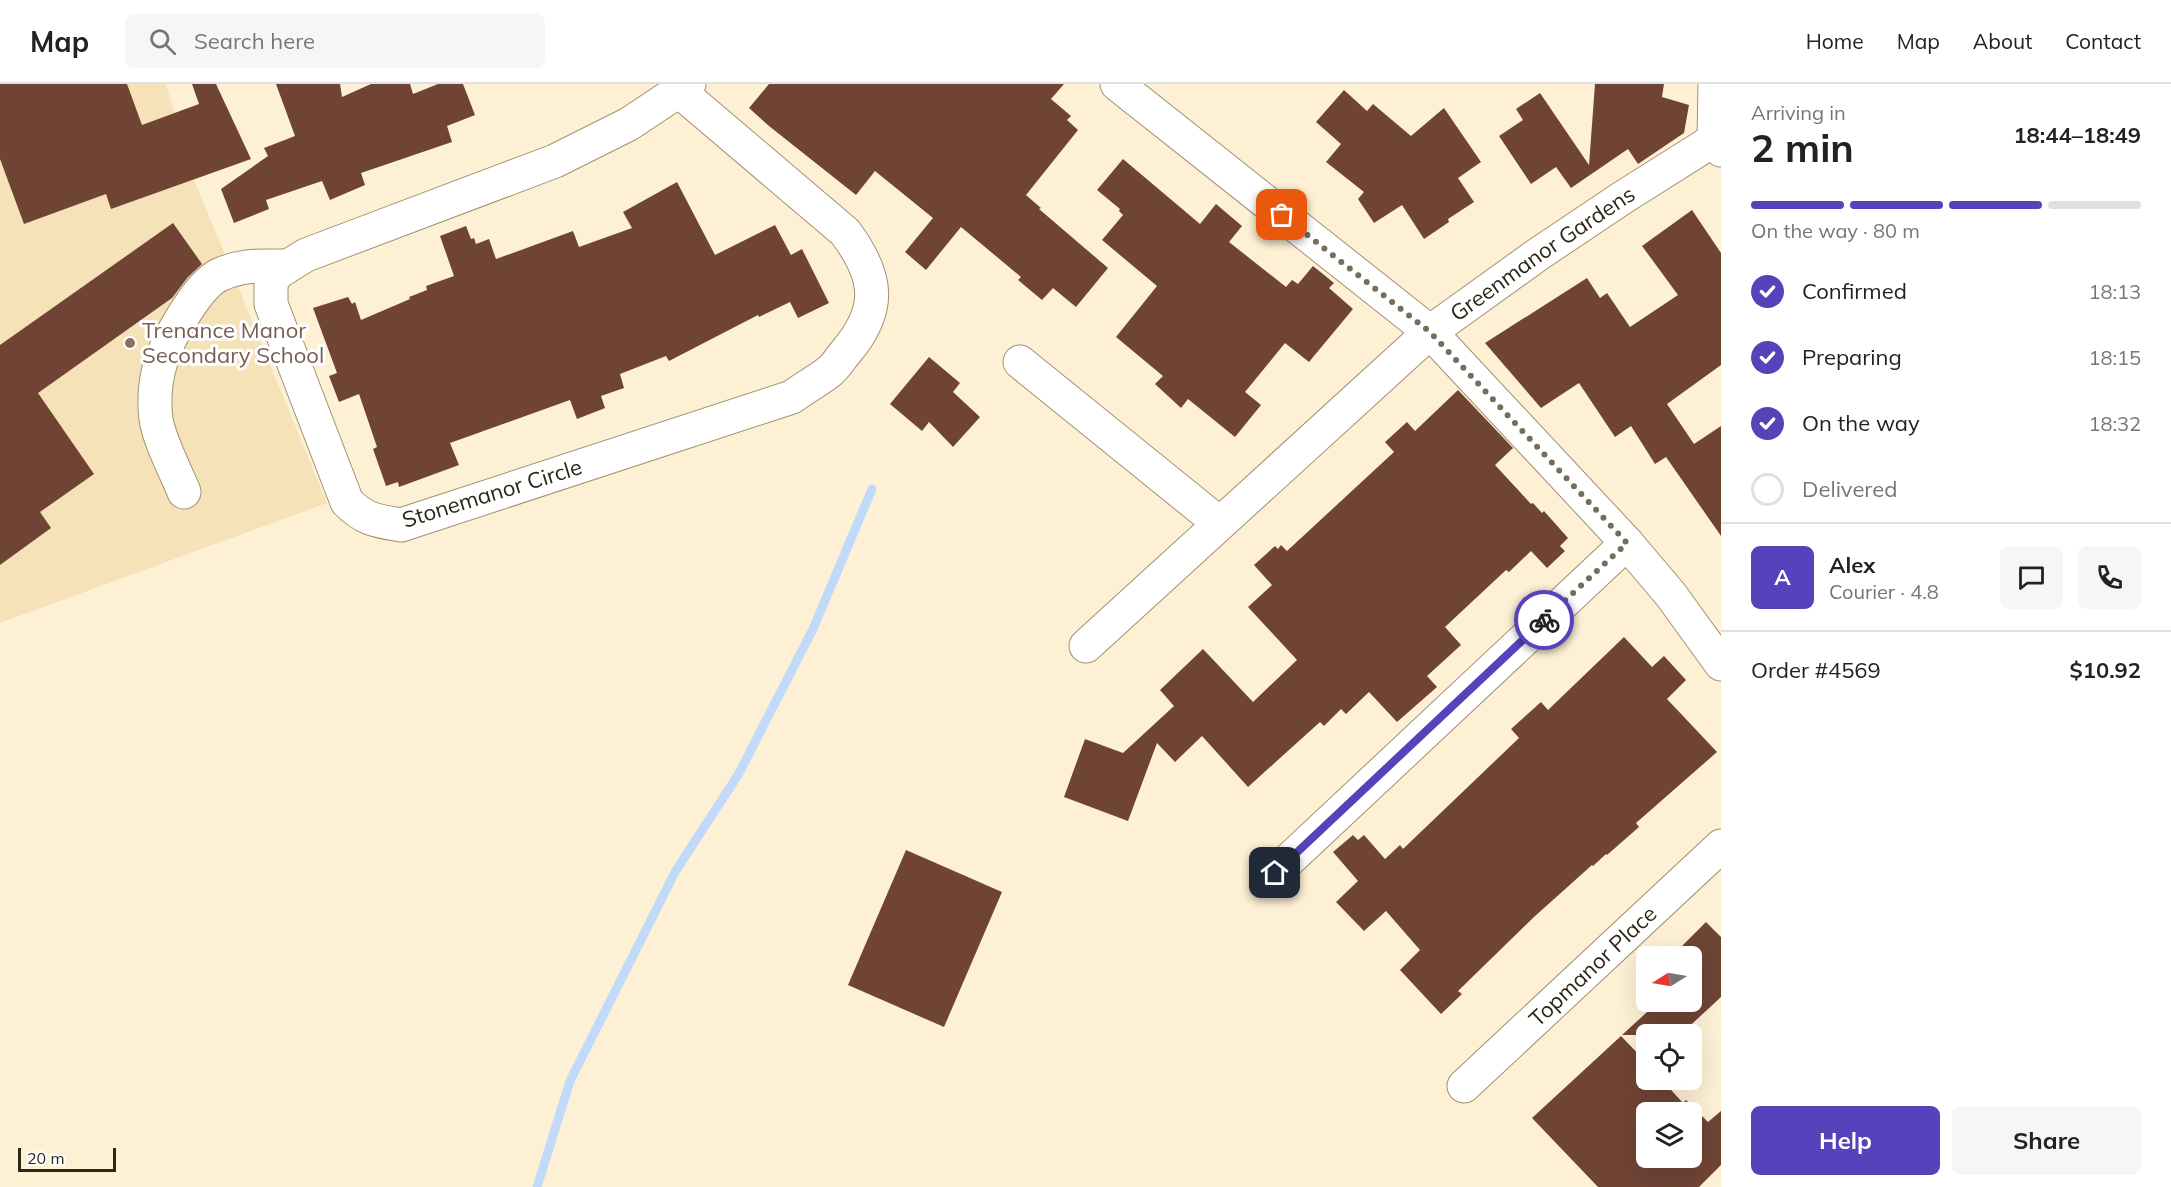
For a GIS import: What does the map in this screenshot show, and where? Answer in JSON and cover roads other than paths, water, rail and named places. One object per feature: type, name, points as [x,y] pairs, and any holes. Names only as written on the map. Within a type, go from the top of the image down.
[{"type":"street","points":[[1117,84],[1430,332],[1627,543],[1671,595],[1721,664]]},
{"type":"street","points":[[1715,84],[1718,145]]},
{"type":"street","name":"Stonemanor Circle","points":[[684,87],[845,232],[860,253],[869,273],[872,297],[870,314],[856,340],[830,370],[792,397],[401,525],[375,521],[359,514],[347,502],[271,304],[271,283],[277,273],[286,266],[306,255],[555,161],[629,124],[684,87]]},
{"type":"street","name":"Greenmanor Gardens","points":[[1086,646],[1430,332],[1537,255],[1622,198],[1718,145]]},
{"type":"street","points":[[184,492],[156,421],[155,391],[160,363],[191,302],[216,276],[244,266],[286,266]]},
{"type":"street","points":[[1020,362],[1219,523]]},
{"type":"street","points":[[1275,873],[1627,543]]},
{"type":"street","name":"Topmanor Place","points":[[1464,1086],[1721,846]]},
{"type":"waterway","points":[[537,1187],[570,1081],[675,872],[738,775],[813,629],[872,489]]},
{"type":"place","name":"Trenance Manor Secondary School","points":[[130,343]]}]
